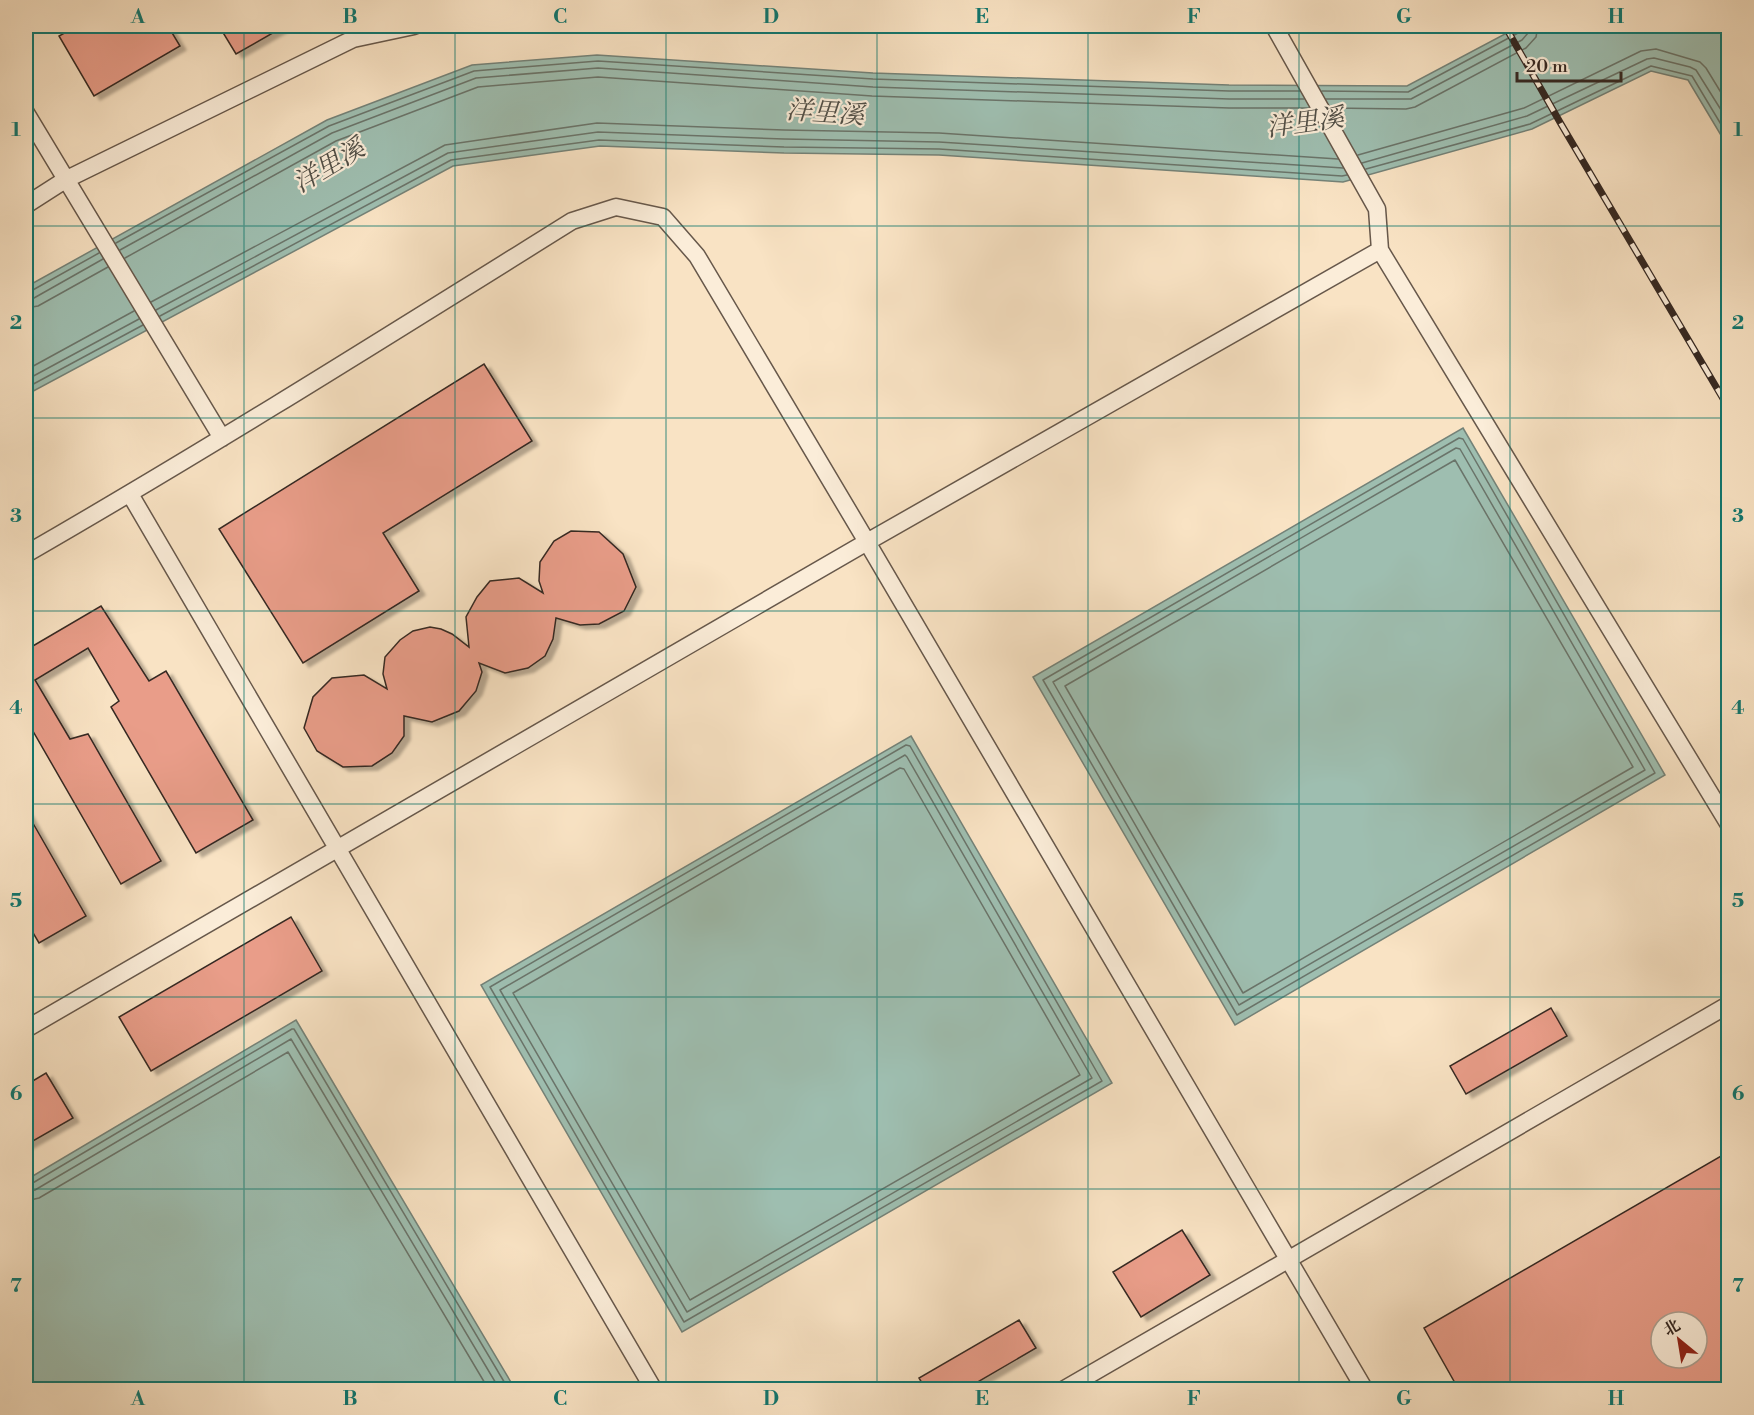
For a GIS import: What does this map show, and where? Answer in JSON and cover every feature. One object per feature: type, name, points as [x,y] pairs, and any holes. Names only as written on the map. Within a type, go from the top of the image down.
[{"type":"lane","points":[[26,205],[65,180],[352,39],[414,26]]},
{"type":"lane","points":[[1274,26],[1377,209],[1380,250],[1728,823]]},
{"type":"lane","points":[[26,113],[222,438]]},
{"type":"lane","points":[[26,554],[222,438],[572,221],[616,207],[663,218],[697,256],[1365,1389]]},
{"type":"lane","points":[[26,1029],[867,542],[1380,250]]},
{"type":"lane","points":[[130,494],[654,1389]]},
{"type":"lane","points":[[1063,1389],[1728,1005]]},
{"type":"water","name":"洋里溪","points":[[1520,26],[1728,26],[1728,147],[1688,80],[1651,71],[1532,129],[1343,182],[939,155],[784,153],[600,146],[453,166],[26,395],[26,287],[327,120],[472,65],[597,55],[873,73],[1229,85],[1407,86]]},
{"type":"water","points":[[1463,428],[1665,775],[1235,1025],[1033,677]]},
{"type":"water","points":[[911,736],[1112,1083],[682,1332],[481,985]]},
{"type":"water","points":[[296,1020],[515,1389],[26,1389],[26,1180]]},
{"type":"building","points":[[77,26],[168,26],[180,46],[94,96],[59,36]]},
{"type":"building","points":[[219,26],[285,26],[236,54]]},
{"type":"building","points":[[484,364],[532,441],[383,533],[419,591],[303,663],[219,529]]},
{"type":"building","points":[[571,531],[599,532],[623,554],[636,587],[624,611],[599,624],[580,625],[556,618],[553,639],[545,656],[528,668],[505,673],[479,663],[482,672],[476,691],[459,711],[432,722],[404,716],[404,736],[392,753],[372,766],[343,767],[317,751],[304,728],[313,697],[332,678],[364,675],[387,689],[383,674],[385,657],[400,640],[413,631],[430,627],[452,634],[469,647],[466,617],[477,597],[490,581],[519,578],[543,593],[539,581],[540,562],[554,541]]},
{"type":"building","points":[[101,606],[149,681],[166,671],[253,820],[196,853],[111,707],[119,701],[88,648],[35,680],[70,739],[88,734],[161,861],[121,884],[26,719],[26,650]]},
{"type":"building","points":[[26,811],[86,916],[39,943],[26,921]]},
{"type":"building","points":[[291,917],[322,971],[151,1071],[119,1017]]},
{"type":"building","points":[[1551,1008],[1567,1036],[1466,1094],[1450,1066]]},
{"type":"building","points":[[46,1073],[73,1118],[26,1145],[26,1085]]},
{"type":"building","points":[[1728,1152],[1728,1390],[1459,1390],[1424,1328]]},
{"type":"building","points":[[1182,1230],[1210,1275],[1141,1317],[1113,1272]]},
{"type":"building","points":[[1019,1320],[1036,1348],[964,1390],[926,1390],[919,1378]]},
{"type":"railway","points":[[1505,26],[1728,407]]}]
